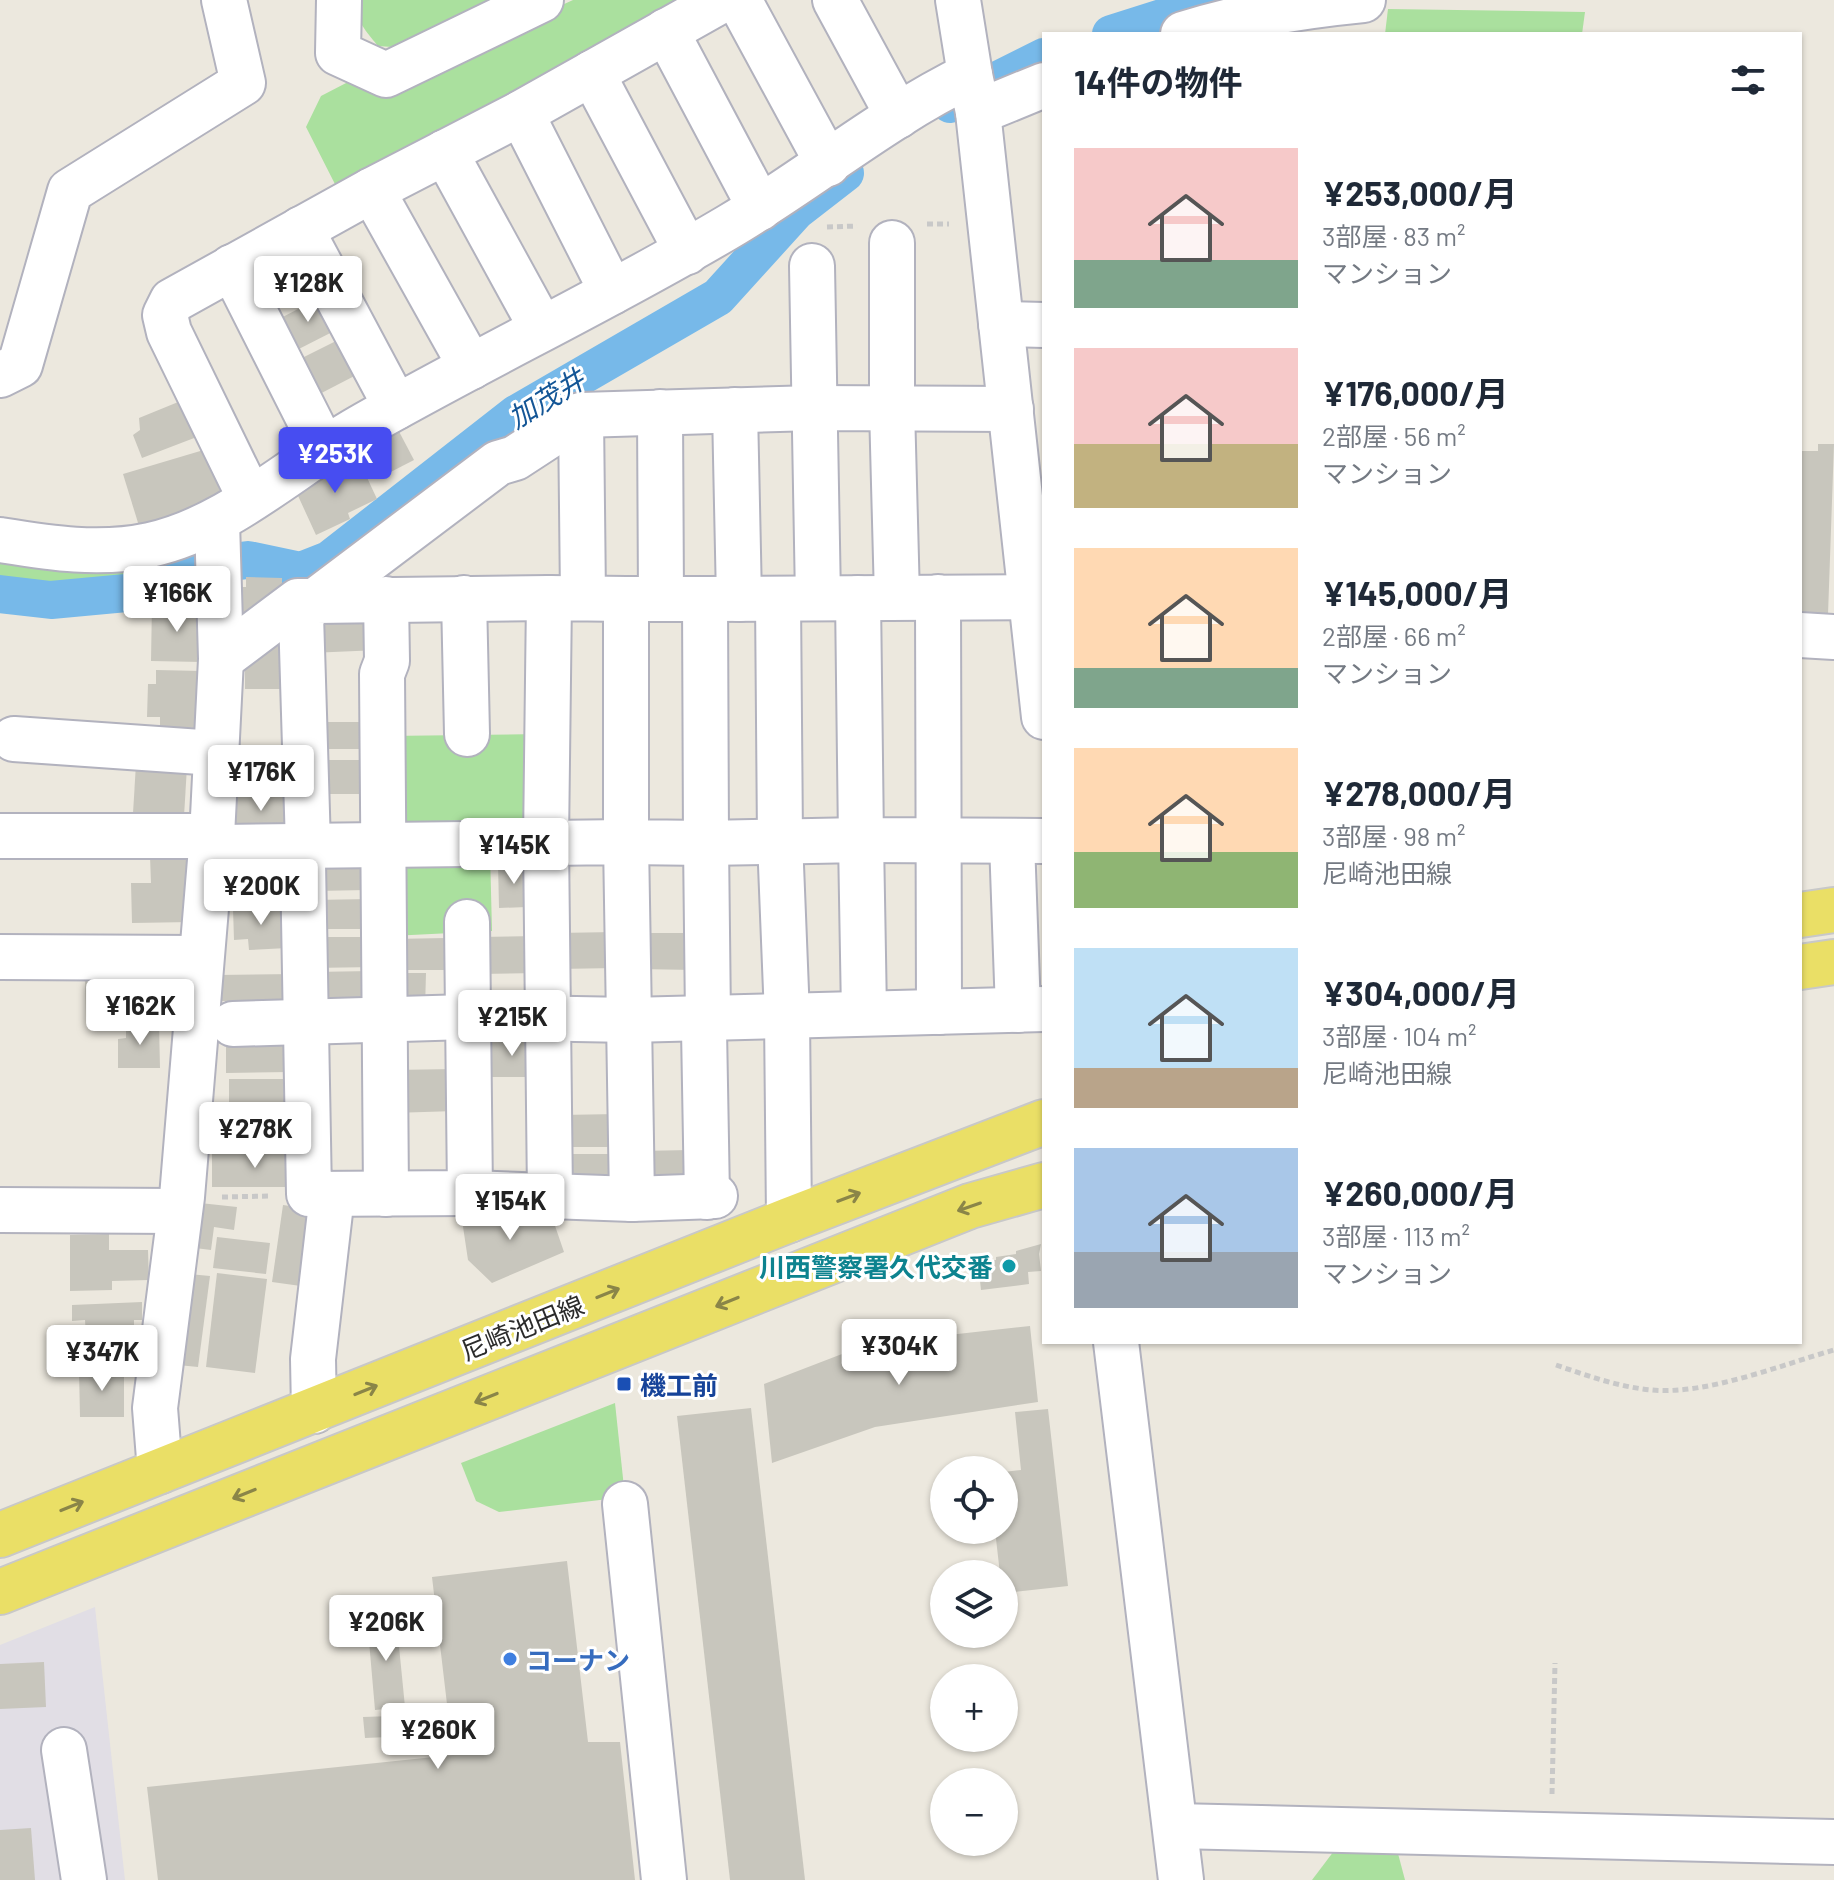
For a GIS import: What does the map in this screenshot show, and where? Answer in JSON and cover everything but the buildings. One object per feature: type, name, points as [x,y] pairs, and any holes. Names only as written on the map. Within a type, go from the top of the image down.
[{"type":"main road","points":[[1802,915],[1834,910]]},
{"type":"main road","points":[[1802,967],[1834,962]]},
{"type":"main road","name":"尼崎池田線","points":[[0,1535],[789,1220],[1042,1123]]},
{"type":"main road","name":"尼崎池田線","points":[[0,1592],[970,1206],[1042,1186]]},
{"type":"street","points":[[0,375],[20,365],[70,191],[243,83],[224,0]]},
{"type":"street","points":[[339,0],[338,53],[386,75],[541,0]]},
{"type":"street","points":[[160,1471],[155,1408],[180,1204],[212,836],[221,659],[234,510],[165,315],[172,301],[232,267],[521,113],[722,0]]},
{"type":"street","points":[[739,0],[828,164]]},
{"type":"street","points":[[835,0],[898,116]]},
{"type":"street","points":[[958,0],[974,94],[1011,409],[1032,491],[1042,682]]},
{"type":"street","points":[[1189,32],[1220,22],[1293,21],[1363,0]]},
{"type":"street","points":[[666,31],[760,208]]},
{"type":"street","points":[[592,73],[687,252]]},
{"type":"street","points":[[0,540],[93,552],[151,545],[234,510],[324,449],[396,407],[541,327],[687,252],[828,164],[923,98],[1042,85]]},
{"type":"street","points":[[521,113],[612,292]]},
{"type":"street","points":[[445,152],[541,327]]},
{"type":"street","points":[[372,190],[471,367]]},
{"type":"street","points":[[301,229],[396,407]]},
{"type":"street","points":[[320,1194],[470,1193],[632,1199],[711,1197],[704,1029],[708,1019],[706,843],[819,598],[892,408],[892,243]]},
{"type":"street","points":[[812,266],[819,598],[861,840],[864,1013]]},
{"type":"street","points":[[232,267],[324,449]]},
{"type":"street","points":[[1001,324],[1042,325]]},
{"type":"street","points":[[314,1411],[313,1359],[320,1194],[305,1022],[303,863],[308,845],[301,615],[315,601],[498,463],[515,458],[581,415],[814,408],[1011,409]]},
{"type":"street","points":[[735,410],[819,598],[940,841],[939,1012]]},
{"type":"street","points":[[632,1199],[626,842],[660,412]]},
{"type":"street","points":[[550,1195],[546,842],[581,415]]},
{"type":"street","points":[[221,659],[298,601],[1037,596]]},
{"type":"street","points":[[464,598],[467,734]]},
{"type":"street","points":[[789,1220],[787,1016],[780,840],[819,598]]},
{"type":"street","points":[[386,599],[387,661],[382,674],[386,1194]]},
{"type":"street","points":[[1802,635],[1834,637]]},
{"type":"street","points":[[14,739],[215,753]]},
{"type":"street","points":[[0,836],[212,836],[222,847],[780,840],[1028,842],[1031,1010],[708,1019],[467,1017],[233,1024]]},
{"type":"street","points":[[467,922],[470,1193]]},
{"type":"street","points":[[0,957],[201,958]]},
{"type":"street","points":[[0,1210],[180,1204]]},
{"type":"street","points":[[1116,1344],[1181,1880]]},
{"type":"street","points":[[625,1504],[664,1880]]},
{"type":"street","points":[[64,1750],[84,1880]]},
{"type":"street","points":[[1175,1826],[1834,1842]]},
{"type":"path","points":[[180,1204],[320,1194]]},
{"type":"path","points":[[1556,1365],[1617,1385],[1656,1391],[1706,1387],[1834,1350]]},
{"type":"path","points":[[1551,1834],[1555,1663]]},
{"type":"shaded area","points":[[95,1607],[125,1880],[0,1880],[0,1645]]},
{"type":"green space","points":[[358,0],[521,0],[406,48],[378,46],[359,19]]},
{"type":"green space","points":[[573,0],[691,0],[339,192],[306,127],[321,96],[348,82],[381,88]]},
{"type":"green space","points":[[1388,9],[1585,12],[1582,32],[1385,32]]},
{"type":"green space","points":[[200,542],[210,573],[155,599],[57,610],[0,605],[0,548]]},
{"type":"green space","points":[[540,734],[541,835],[389,839],[387,736]]},
{"type":"green space","points":[[490,852],[492,931],[391,936],[389,855]]},
{"type":"green space","points":[[615,1403],[625,1497],[499,1512],[476,1501],[461,1463]]},
{"type":"green space","points":[[1340,1843],[1396,1846],[1405,1880],[1312,1880]]},
{"type":"waterway","name":"加茂井","points":[[1117,32],[1219,0]]},
{"type":"waterway","name":"加茂井","points":[[950,104],[1042,58]]},
{"type":"waterway","name":"加茂井","points":[[0,594],[51,600],[137,592],[207,565],[248,560],[301,571],[329,560],[516,414],[718,297],[796,211],[845,173]]},
{"type":"place","name":"川西警察署久代交番","points":[[1009,1266]]},
{"type":"place","name":"機工前","points":[[624,1384]]},
{"type":"place","name":"コーナン","points":[[510,1659]]}]
